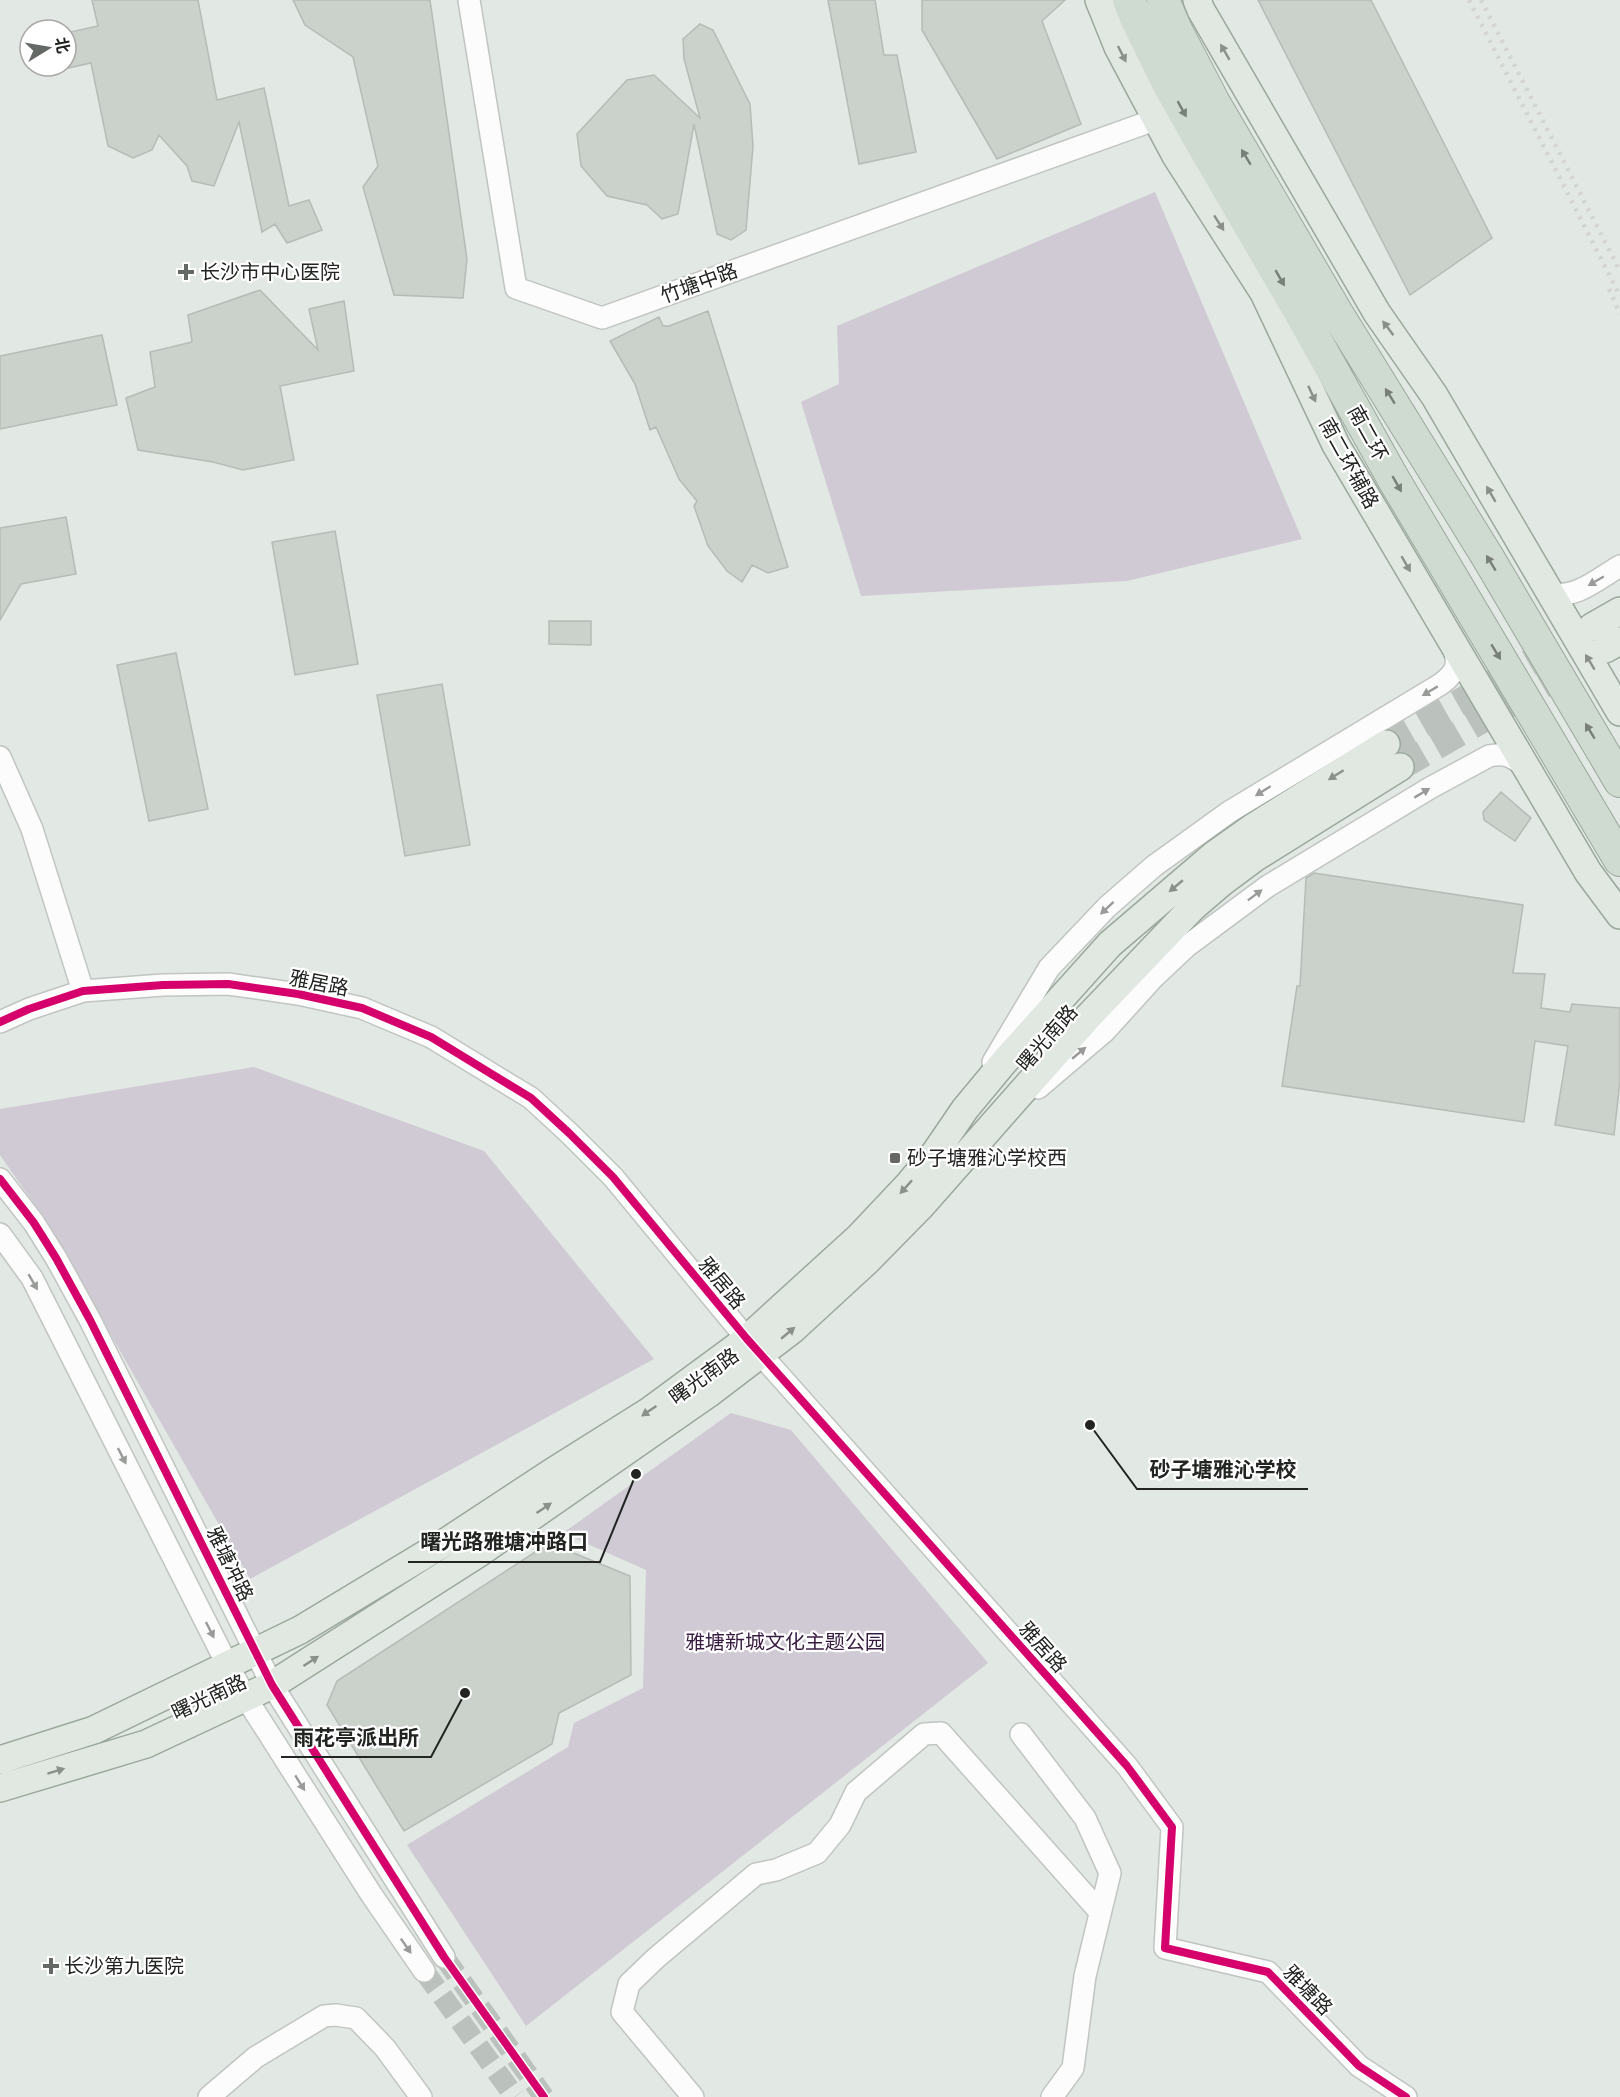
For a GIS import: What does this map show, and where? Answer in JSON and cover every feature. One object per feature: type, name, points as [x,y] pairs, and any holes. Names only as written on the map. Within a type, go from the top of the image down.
[{"type":"highway","name":"南二环","points":[[1129,0],[1169,85],[1201,142],[1400,490],[1620,860]]},
{"type":"highway","name":"南二环","points":[[1163,0],[1218,111],[1338,315],[1481,546],[1620,781]]},
{"type":"main road","name":"南二环辅路","points":[[1099,0],[1119,47],[1176,156],[1264,293],[1336,445],[1588,872],[1620,915]]},
{"type":"main road","points":[[1197,0],[1377,313],[1434,395],[1560,594],[1620,712]]},
{"type":"main road","points":[[1606,639],[1620,611]]},
{"type":"main road","name":"曙光南路","points":[[0,1788],[146,1744],[272,1685],[482,1551],[649,1436],[754,1347],[902,1192],[965,1110],[1110,944],[1214,855],[1252,828],[1386,744]]},
{"type":"main road","name":"曙光南路","points":[[0,1760],[94,1730],[300,1630],[449,1540],[554,1471],[754,1347],[792,1330],[867,1261],[921,1206],[1087,1018],[1193,907],[1256,857],[1400,767]]},
{"type":"street","name":"竹塘中路","points":[[469,0],[516,288],[602,318],[1157,119]]},
{"type":"street","points":[[1560,594],[1620,566]]},
{"type":"street","points":[[965,1110],[1049,968],[1107,907],[1154,866],[1229,812],[1441,684],[1455,670],[1458,662],[1454,646]]},
{"type":"street","points":[[987,1131],[1106,1030],[1154,976],[1187,946],[1268,886],[1430,788],[1489,756],[1507,755],[1526,768]]},
{"type":"street","points":[[0,757],[32,829],[83,991]]},
{"type":"street","name":"雅居路","points":[[0,1022],[29,1009],[83,991],[163,985],[239,986],[298,994],[362,1008],[430,1037],[531,1098],[613,1177],[754,1347],[1127,1766],[1172,1827],[1165,1948]]},
{"type":"street","name":"雅塘冲路","points":[[0,1179],[34,1223],[90,1320],[272,1685],[444,1957]]},
{"type":"street","points":[[0,1234],[32,1278],[246,1698],[371,1894],[424,1971]]},
{"type":"street","points":[[693,2097],[622,2012],[629,1984],[656,1958],[756,1874],[776,1870],[817,1853],[840,1825],[856,1792],[924,1734],[941,1733],[1100,1912]]},
{"type":"street","points":[[1021,1734],[1085,1818],[1110,1872],[1085,1976],[1073,2068],[1052,2097]]},
{"type":"street","name":"雅塘路","points":[[1165,1948],[1268,1972],[1359,2066],[1406,2097]]},
{"type":"street","points":[[209,2097],[256,2057],[324,2016],[336,2015],[356,2018],[385,2048],[421,2097]]},
{"type":"green space","points":[[1155,192],[1302,539],[1127,581],[861,596],[801,402],[839,384],[837,326]]},
{"type":"green space","points":[[254,1067],[484,1151],[654,1359],[250,1579],[46,1221],[0,1155],[0,1109]]},
{"type":"green space","name":"雅塘新城文化主题公园","points":[[731,1413],[791,1430],[988,1663],[526,2026],[407,1845],[568,1747],[574,1723],[643,1688],[646,1570],[563,1533]]},
{"type":"building","points":[[92,0],[198,0],[217,100],[264,88],[289,206],[309,200],[322,230],[287,243],[275,224],[262,232],[239,122],[214,186],[192,181],[187,166],[159,135],[152,150],[133,158],[108,146],[91,63],[78,66],[78,30],[98,26]]},
{"type":"building","points":[[293,0],[430,0],[467,259],[463,298],[394,295],[363,187],[378,166],[353,57],[305,25]]},
{"type":"building","points":[[828,0],[875,0],[884,55],[897,55],[916,152],[859,164]]},
{"type":"building","points":[[922,0],[1065,0],[1042,21],[1081,124],[997,159],[922,30]]},
{"type":"building","points":[[1258,0],[1371,0],[1492,238],[1410,295]]},
{"type":"building","points":[[700,24],[713,30],[750,104],[753,146],[746,230],[731,240],[717,234],[694,124],[678,214],[662,219],[647,205],[607,196],[581,166],[577,134],[627,80],[654,75],[700,118],[684,59],[683,39]]},
{"type":"building","points":[[260,290],[318,350],[309,309],[344,301],[354,371],[280,386],[294,460],[243,470],[213,462],[138,450],[126,398],[155,387],[150,352],[192,342],[188,315]]},
{"type":"building","points":[[708,311],[788,567],[768,573],[752,565],[742,582],[727,571],[708,546],[694,506],[697,501],[679,479],[656,427],[650,430],[635,384],[610,341],[659,317],[663,326],[669,326]]},
{"type":"building","points":[[102,335],[117,405],[0,429],[0,356]]},
{"type":"building","points":[[66,517],[76,574],[21,584],[0,620],[0,528]]},
{"type":"building","points":[[335,531],[358,664],[295,675],[272,542]]},
{"type":"building","points":[[549,621],[591,621],[591,645],[549,644]]},
{"type":"building","points":[[176,653],[208,809],[149,821],[117,665]]},
{"type":"building","points":[[442,684],[470,845],[405,856],[377,695]]},
{"type":"building","points":[[1501,792],[1531,818],[1515,841],[1484,820],[1483,812]]},
{"type":"building","points":[[1314,873],[1523,905],[1513,973],[1545,974],[1541,1008],[1570,1012],[1572,1004],[1620,1008],[1620,1081],[1614,1135],[1555,1125],[1568,1046],[1535,1041],[1524,1122],[1282,1086],[1297,986],[1300,986],[1306,878]]},
{"type":"building","points":[[549,1543],[630,1576],[631,1675],[559,1713],[552,1744],[404,1831],[327,1705],[337,1681]]},
{"type":"tunnel","points":[[1386,744],[1592,627]]},
{"type":"tunnel","points":[[1400,767],[1605,649]]},
{"type":"tunnel","points":[[444,1957],[544,2097]]},
{"type":"tunnel","points":[[424,1971],[515,2097]]},
{"type":"railway","points":[[1469,0],[1620,296]]},
{"type":"railway","points":[[1481,0],[1620,271]]},
{"type":"railway","points":[[1609,289],[1620,314]]},
{"type":"cycle path","points":[[0,1022],[29,1009],[83,991],[163,985],[228,984],[298,994],[362,1008],[431,1037],[531,1098],[613,1177],[747,1339],[1127,1766],[1172,1827],[1165,1948],[1268,1972],[1359,2066],[1406,2097]]},
{"type":"cycle path","points":[[0,1179],[34,1223],[90,1320],[272,1685],[444,1957],[544,2097]]},
{"type":"place","name":"长沙市中心医院","points":[[186,272]]},
{"type":"place","name":"砂子塘雅沁学校西","points":[[895,1158]]},
{"type":"place","name":"砂子塘雅沁学校","points":[[1090,1425]]},
{"type":"place","name":"曙光路雅塘冲路口","points":[[636,1474]]},
{"type":"place","name":"雨花亭派出所","points":[[465,1693]]},
{"type":"place","name":"长沙第九医院","points":[[51,1966]]}]
